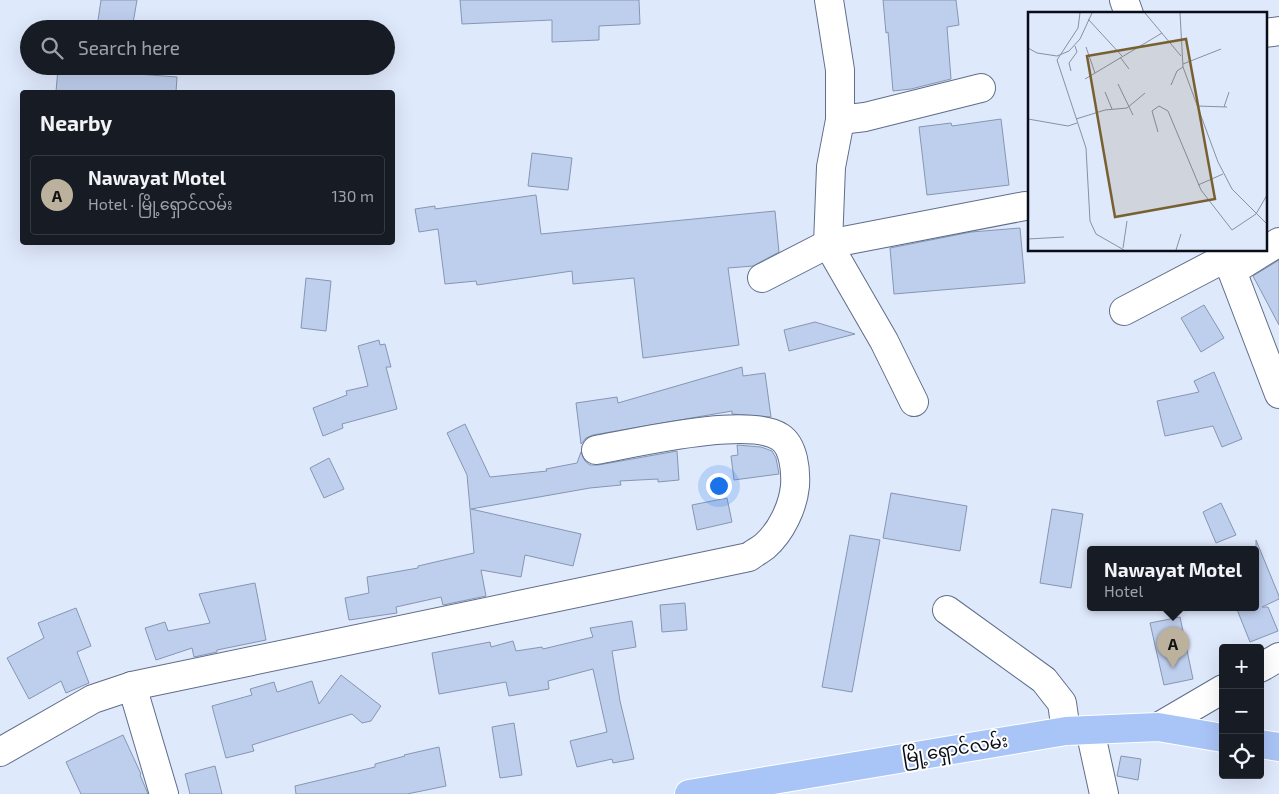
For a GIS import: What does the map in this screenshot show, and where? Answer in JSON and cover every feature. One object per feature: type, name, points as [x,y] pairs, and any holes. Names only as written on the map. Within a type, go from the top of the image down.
[{"type":"highway","name":"မြို့ရှောင်လမ်း","points":[[689,794],[748,789],[1078,730],[1158,727],[1219,737]]},
{"type":"highway","points":[[1264,745],[1279,747]]},
{"type":"street","points":[[829,0],[840,70],[840,120],[831,166],[828,244],[884,341],[914,402]]},
{"type":"street","points":[[1124,0],[1128,12]]},
{"type":"street","points":[[1266,32],[1279,31]]},
{"type":"street","points":[[840,120],[866,117],[980,88]]},
{"type":"street","points":[[762,278],[828,244],[1025,206]]},
{"type":"street","points":[[1266,246],[1279,242]]},
{"type":"street","points":[[1124,310],[1227,259],[1251,251]]},
{"type":"street","points":[[1227,259],[1279,394]]},
{"type":"street","points":[[0,752],[92,699],[132,686],[749,557],[764,547],[776,535],[788,512],[794,486],[793,459],[788,446],[780,437],[767,432],[710,430],[596,450]]},
{"type":"street","points":[[947,610],[1044,680],[1062,703],[1078,730],[1104,794]]},
{"type":"street","points":[[1264,666],[1279,657]]},
{"type":"street","points":[[132,686],[164,794]]},
{"type":"street","points":[[1158,727],[1219,692]]},
{"type":"building","points":[[101,0],[137,0],[134,20],[98,20]]},
{"type":"building","points":[[460,0],[639,0],[640,24],[599,26],[599,40],[552,42],[552,20],[462,24]]},
{"type":"building","points":[[883,0],[956,0],[959,25],[947,27],[951,79],[911,89],[893,91]]},
{"type":"building","points":[[57,75],[151,75],[177,77],[176,90],[56,90]]},
{"type":"building","points":[[1001,119],[1009,185],[927,195],[919,127],[951,123],[952,126]]},
{"type":"building","points":[[532,153],[572,158],[568,190],[528,186]]},
{"type":"building","points":[[536,195],[541,234],[775,211],[779,252],[753,266],[728,268],[739,345],[643,358],[634,278],[573,284],[572,271],[477,285],[476,281],[445,284],[438,229],[419,232],[415,209],[435,206],[435,209]]},
{"type":"building","points":[[1020,228],[1025,283],[894,294],[890,248],[971,232]]},
{"type":"building","points":[[1279,260],[1279,325],[1253,276]]},
{"type":"building","points":[[306,278],[331,281],[326,331],[301,328]]},
{"type":"building","points":[[1204,305],[1224,338],[1201,352],[1181,318]]},
{"type":"building","points":[[815,322],[855,334],[789,351],[784,330]]},
{"type":"building","points":[[379,340],[380,345],[385,344],[391,367],[386,367],[397,409],[342,424],[343,428],[323,436],[313,408],[347,395],[346,391],[368,386],[358,346]]},
{"type":"building","points":[[742,367],[743,376],[765,373],[771,417],[732,414],[732,411],[593,435],[586,438],[581,444],[576,403],[617,397],[618,403]]},
{"type":"building","points":[[1214,372],[1242,439],[1222,447],[1213,426],[1165,436],[1157,401],[1199,392],[1194,381]]},
{"type":"building","points":[[465,424],[490,477],[547,471],[546,469],[577,463],[581,452],[585,461],[590,465],[598,465],[677,451],[679,480],[658,482],[658,479],[620,481],[621,485],[590,488],[471,509],[581,534],[573,566],[525,555],[521,577],[481,570],[486,596],[443,605],[441,597],[396,607],[397,613],[349,620],[345,598],[369,593],[367,577],[418,568],[418,566],[474,553],[467,475],[447,433]]},
{"type":"building","points":[[737,445],[761,447],[772,451],[776,458],[779,474],[734,480],[731,456],[738,455]]},
{"type":"building","points":[[329,458],[344,489],[324,498],[310,468]]},
{"type":"building","points":[[891,493],[967,506],[960,551],[883,538]]},
{"type":"building","points":[[727,498],[732,522],[697,530],[692,505]]},
{"type":"building","points":[[1221,503],[1236,535],[1216,543],[1203,512]]},
{"type":"building","points":[[1052,509],[1083,514],[1071,588],[1040,583]]},
{"type":"building","points":[[850,535],[880,540],[852,692],[822,687]]},
{"type":"building","points":[[1259,547],[1279,596],[1279,599],[1262,607],[1268,607],[1278,631],[1250,642],[1238,611],[1259,611]]},
{"type":"building","points":[[255,583],[266,640],[217,650],[217,652],[194,657],[192,648],[156,660],[145,628],[165,622],[168,631],[210,623],[199,594]]},
{"type":"building","points":[[685,603],[687,630],[662,632],[660,605]]},
{"type":"building","points":[[76,608],[91,646],[77,652],[89,683],[66,693],[61,681],[29,699],[7,658],[44,638],[38,623]]},
{"type":"building","points":[[1180,617],[1193,679],[1164,685],[1150,623]]},
{"type":"building","points":[[632,621],[636,647],[612,651],[620,701],[634,759],[613,763],[612,759],[577,767],[570,741],[607,732],[593,669],[548,681],[549,689],[509,696],[506,682],[439,694],[432,653],[490,642],[491,647],[513,641],[516,651],[542,647],[543,649],[593,637],[590,628]]},
{"type":"building","points":[[341,675],[381,706],[371,721],[362,723],[352,714],[252,745],[254,751],[226,758],[212,706],[252,695],[250,689],[274,682],[277,692],[312,681],[319,704]]},
{"type":"building","points":[[514,723],[522,775],[500,778],[492,727]]},
{"type":"building","points":[[123,735],[148,794],[81,794],[66,762]]},
{"type":"building","points":[[439,747],[446,786],[407,794],[296,794],[295,786],[375,767],[375,764]]},
{"type":"building","points":[[1121,756],[1141,759],[1138,780],[1117,776]]},
{"type":"building","points":[[215,766],[222,794],[190,794],[185,774]]},
{"type":"place","name":"Nawayat Motel","points":[[1173,668]]}]
